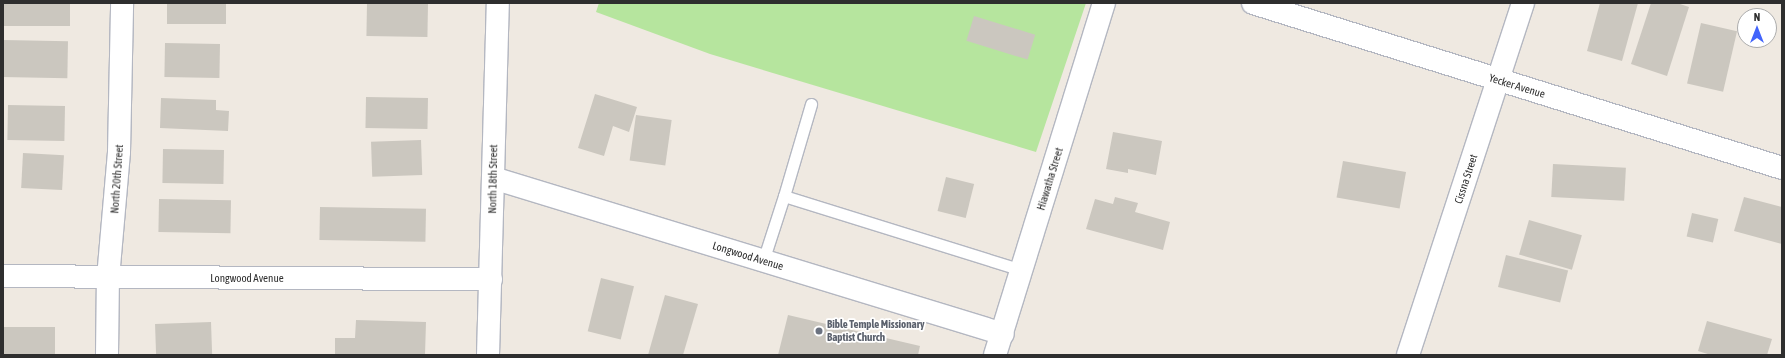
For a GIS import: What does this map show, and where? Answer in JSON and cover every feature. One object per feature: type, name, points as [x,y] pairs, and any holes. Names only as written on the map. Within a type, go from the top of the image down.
[{"type":"street","name":"North 20th Street","points":[[107,355],[108,278],[119,152],[122,3]]},
{"type":"street","name":"North 18th Street","points":[[488,355],[498,3]]},
{"type":"street","name":"Hiawatha Street","points":[[995,355],[1003,334],[1104,3]]},
{"type":"street","name":"Yecker Avenue","points":[[1253,3],[1782,168]]},
{"type":"street","name":"Cissna Street","points":[[1408,355],[1523,3]]},
{"type":"street","name":"Longwood Avenue","points":[[493,178],[1003,334]]},
{"type":"street","name":"Longwood Avenue","points":[[3,276],[108,278],[491,279]]},
{"type":"lane","points":[[763,261],[811,104]]},
{"type":"lane","points":[[784,196],[1022,270]]},
{"type":"green space","points":[[599,3],[1086,3],[1036,152],[710,54],[596,12]]},
{"type":"building","points":[[3,3],[70,3],[70,26],[3,26]]},
{"type":"building","points":[[167,3],[226,3],[226,24],[167,24]]},
{"type":"building","points":[[367,3],[428,4],[427,37],[366,36]]},
{"type":"building","points":[[1600,3],[1638,3],[1622,61],[1587,51]]},
{"type":"building","points":[[1651,3],[1677,3],[1689,7],[1667,76],[1631,64]]},
{"type":"building","points":[[974,16],[1035,35],[1028,60],[966,41]]},
{"type":"building","points":[[1701,23],[1737,31],[1723,92],[1687,83]]},
{"type":"building","points":[[3,40],[68,41],[67,78],[3,77]]},
{"type":"building","points":[[165,43],[220,44],[219,78],[164,77]]},
{"type":"building","points":[[595,94],[637,107],[629,132],[613,126],[604,156],[578,148]]},
{"type":"building","points":[[366,97],[428,98],[427,129],[365,128]]},
{"type":"building","points":[[161,98],[216,100],[216,110],[229,111],[228,131],[160,128]]},
{"type":"building","points":[[8,105],[65,106],[64,141],[7,140]]},
{"type":"building","points":[[636,115],[672,120],[665,166],[630,161]]},
{"type":"building","points":[[1113,132],[1162,141],[1156,175],[1128,169],[1128,173],[1106,169]]},
{"type":"building","points":[[421,140],[422,175],[372,177],[371,142]]},
{"type":"building","points":[[163,149],[224,150],[223,184],[162,183]]},
{"type":"building","points":[[23,153],[64,155],[62,190],[21,188]]},
{"type":"building","points":[[1343,161],[1406,172],[1400,209],[1337,197]]},
{"type":"building","points":[[1553,164],[1626,168],[1624,201],[1551,197]]},
{"type":"building","points":[[946,177],[974,184],[966,218],[938,211]]},
{"type":"building","points":[[1115,197],[1138,203],[1135,212],[1170,222],[1163,250],[1086,229],[1095,199],[1113,204]]},
{"type":"building","points":[[1744,197],[1782,207],[1782,244],[1734,231]]},
{"type":"building","points":[[159,199],[231,200],[230,233],[158,232]]},
{"type":"building","points":[[320,207],[426,209],[425,242],[319,240]]},
{"type":"building","points":[[1692,213],[1718,219],[1713,242],[1687,236]]},
{"type":"building","points":[[1529,220],[1582,235],[1572,270],[1519,255]]},
{"type":"building","points":[[1506,255],[1568,270],[1560,303],[1498,287]]},
{"type":"building","points":[[601,278],[634,286],[621,340],[588,331]]},
{"type":"building","points":[[665,295],[698,304],[683,355],[648,355]]},
{"type":"building","name":"Bible Temple Missionary Baptist Church","points":[[788,315],[920,346],[918,355],[778,355]]},
{"type":"building","points":[[356,320],[426,322],[425,355],[335,355],[335,338],[355,338]]},
{"type":"building","points":[[1707,321],[1772,339],[1767,355],[1711,355],[1698,351]]},
{"type":"building","points":[[211,322],[212,354],[156,355],[155,324]]},
{"type":"building","points":[[3,327],[55,327],[55,355],[3,355]]},
{"type":"place","name":"Bible Temple Missionary Baptist Church","points":[[819,331]]}]
